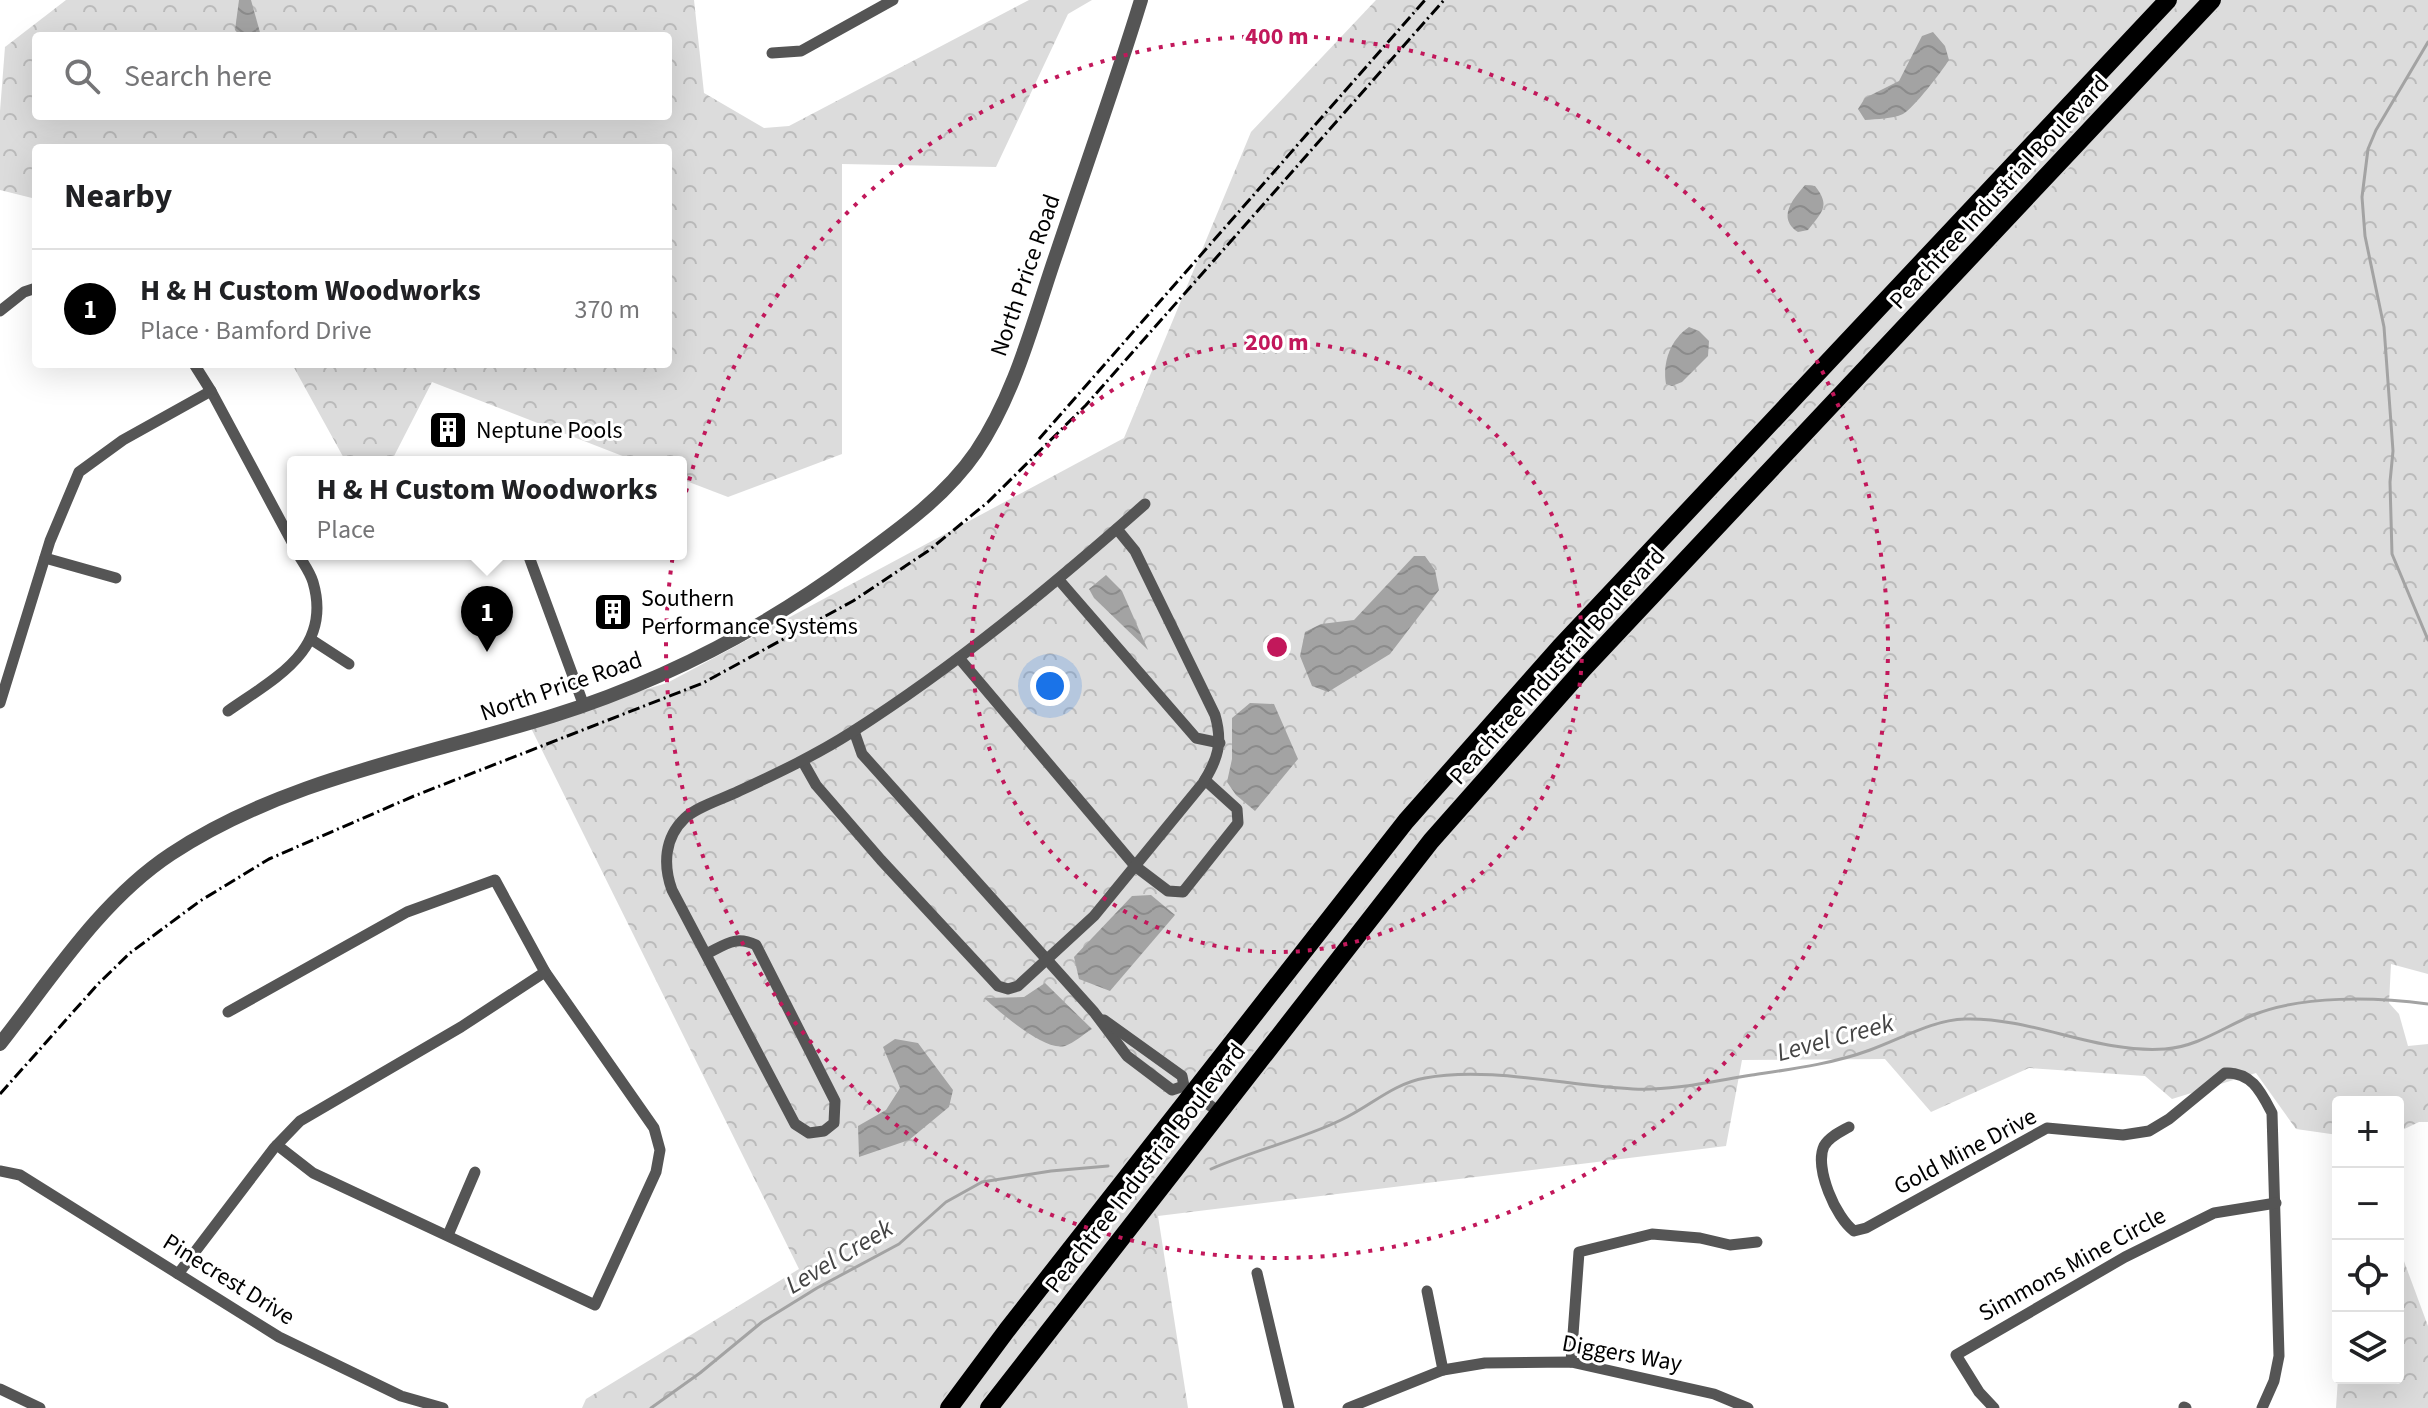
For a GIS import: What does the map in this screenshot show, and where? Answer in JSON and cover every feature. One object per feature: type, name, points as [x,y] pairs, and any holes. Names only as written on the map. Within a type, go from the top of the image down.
[{"type":"highway","name":"Peachtree Industrial Boulevard","points":[[949,1408],[1189,1089],[1406,821],[1560,647],[2168,0]]},
{"type":"highway","name":"Peachtree Industrial Boulevard","points":[[989,1408],[1431,841],[1573,680],[2212,0]]},
{"type":"street","points":[[772,53],[801,51],[893,0]]},
{"type":"street","name":"North Price Road","points":[[0,1044],[71,952],[117,900],[167,856],[202,835],[276,800],[584,706],[663,675],[826,583],[887,538],[955,481],[979,449],[1015,372],[1141,0]]},
{"type":"street","points":[[0,311],[32,289]]},
{"type":"street","points":[[197,368],[287,533]]},
{"type":"street","points":[[0,703],[45,558],[79,472],[123,440],[211,391]]},
{"type":"street","points":[[706,954],[743,939],[756,945],[835,1101],[834,1123],[824,1131],[809,1133],[795,1124],[672,890],[665,870],[670,836],[687,816],[803,762],[854,731],[959,658],[1059,580],[1145,504]]},
{"type":"street","points":[[803,762],[816,785],[881,860],[998,986],[1008,989],[1018,986],[1094,916],[1216,764],[1220,743],[1215,715],[1135,551],[1117,529]]},
{"type":"street","points":[[45,558],[116,578]]},
{"type":"street","points":[[228,711],[282,675],[312,640],[316,615],[313,581],[301,560]]},
{"type":"street","points":[[530,560],[584,706]]},
{"type":"street","points":[[1059,580],[1196,738],[1220,743]]},
{"type":"street","points":[[312,640],[349,664]]},
{"type":"street","points":[[959,658],[1135,866],[1168,891],[1183,892],[1238,823],[1237,809],[1205,780]]},
{"type":"street","points":[[854,731],[862,754],[1094,1012],[1127,1056],[1172,1090],[1189,1089],[1220,1113]]},
{"type":"street","points":[[228,1012],[407,912],[495,880],[545,972],[654,1128],[660,1150],[656,1172],[595,1305],[313,1173],[277,1145]]},
{"type":"street","points":[[178,1274],[277,1145],[300,1121],[461,1027],[545,972]]},
{"type":"street","name":"Gold Mine Drive","points":[[1849,1127],[1830,1138],[1825,1145],[1821,1171],[1843,1223],[1854,1231],[1866,1228],[2047,1128],[2123,1135],[2149,1131],[2169,1119],[2225,1073],[2245,1075],[2259,1089],[2272,1113],[2279,1356],[2274,1381],[2262,1408]]},
{"type":"street","name":"Pinecrest Drive","points":[[0,1171],[20,1175],[279,1337],[401,1396],[438,1407]]},
{"type":"street","points":[[448,1235],[475,1172]]},
{"type":"street","name":"Simmons Mine Circle","points":[[1994,1408],[1979,1392],[1956,1355],[2125,1257],[2214,1213],[2276,1203]]},
{"type":"street","points":[[1571,1362],[1579,1252],[1652,1234],[1700,1238],[1730,1245],[1757,1242]]},
{"type":"street","points":[[1257,1273],[1289,1408]]},
{"type":"street","points":[[1427,1291],[1443,1370]]},
{"type":"street","name":"Diggers Way","points":[[1348,1408],[1443,1370],[1485,1363],[1571,1362],[1714,1394],[1748,1408]]},
{"type":"street","points":[[0,1389],[40,1408]]},
{"type":"green space","points":[[66,0],[694,0],[704,93],[764,128],[789,126],[1029,0],[1092,0],[1068,14],[996,167],[842,164],[842,454],[728,497],[687,481],[687,456],[623,456],[432,382],[394,456],[343,456],[294,368],[672,368],[672,144],[32,144],[32,198],[0,190],[0,111],[5,47]]},
{"type":"green space","points":[[1376,0],[2428,0],[2428,974],[2391,964],[2389,1003],[2399,1014],[2408,1046],[2428,1044],[2428,1122],[2419,1122],[2404,1129],[2404,1096],[2332,1096],[2332,1134],[2296,1129],[2256,1073],[2172,1099],[2145,1076],[2029,1068],[1931,1112],[1885,1059],[1742,1060],[1726,1146],[1158,1216],[1188,1408],[582,1408],[586,1399],[799,1269],[529,724],[667,683],[1124,438],[1251,132]]},
{"type":"green space","points":[[2404,1261],[2428,1326],[2428,1408],[2336,1408],[2338,1384],[2404,1384]]},
{"type":"water","points":[[239,0],[251,0],[260,32],[235,30]]},
{"type":"water","points":[[1933,32],[1945,46],[1949,60],[1934,80],[1903,114],[1865,120],[1858,109],[1865,98],[1899,81],[1922,36]]},
{"type":"water","points":[[1805,185],[1815,186],[1824,204],[1808,230],[1798,232],[1788,221],[1788,215],[1792,203]]},
{"type":"water","points":[[1689,327],[1699,331],[1709,341],[1708,356],[1682,382],[1672,386],[1666,384],[1665,368],[1669,352],[1677,338]]},
{"type":"water","points":[[1414,556],[1425,556],[1435,570],[1439,590],[1390,654],[1328,692],[1312,686],[1300,656],[1305,632],[1321,624],[1354,620]]},
{"type":"water","points":[[1106,575],[1122,591],[1148,650],[1094,598],[1089,589]]},
{"type":"water","points":[[1250,703],[1274,704],[1298,759],[1255,811],[1236,795],[1227,782],[1232,759],[1232,718]]},
{"type":"water","points":[[1151,895],[1175,915],[1110,991],[1079,979],[1074,957],[1132,896]]},
{"type":"water","points":[[1045,983],[1092,1029],[1065,1046],[1056,1046],[1034,1037],[984,998],[1024,997]]},
{"type":"water","points":[[895,1039],[918,1043],[953,1090],[949,1107],[909,1140],[859,1157],[858,1126],[886,1110],[900,1088],[883,1047]]},
{"type":"waterway","points":[[2428,42],[2376,130],[2368,149],[2362,197],[2365,236],[2384,327],[2393,451],[2390,482],[2392,554],[2428,640]]},
{"type":"waterway","name":"Level Creek","points":[[1211,1169],[1325,1127],[1402,1085],[1425,1078],[1501,1075],[1608,1087],[1663,1088],[1827,1062],[1856,1055],[1929,1026],[1953,1020],[1990,1020],[2115,1046],[2165,1049],[2188,1045],[2253,1015],[2294,1004],[2339,999],[2428,1004]]},
{"type":"waterway","name":"Level Creek","points":[[651,1408],[762,1322],[899,1244],[946,1202],[982,1182],[1108,1166]]},
{"type":"railway","points":[[1039,439],[1425,0]]},
{"type":"railway","points":[[0,1094],[98,984],[130,953],[200,901],[269,859],[414,796],[703,683],[853,601],[928,551],[988,502],[1086,405],[1444,0]]},
{"type":"place","name":"Neptune Pools","points":[[448,430]]},
{"type":"place","name":"Southern Performance Systems","points":[[613,612]]},
{"type":"place","name":"H & H Custom Woodworks","points":[[487,652]]}]
